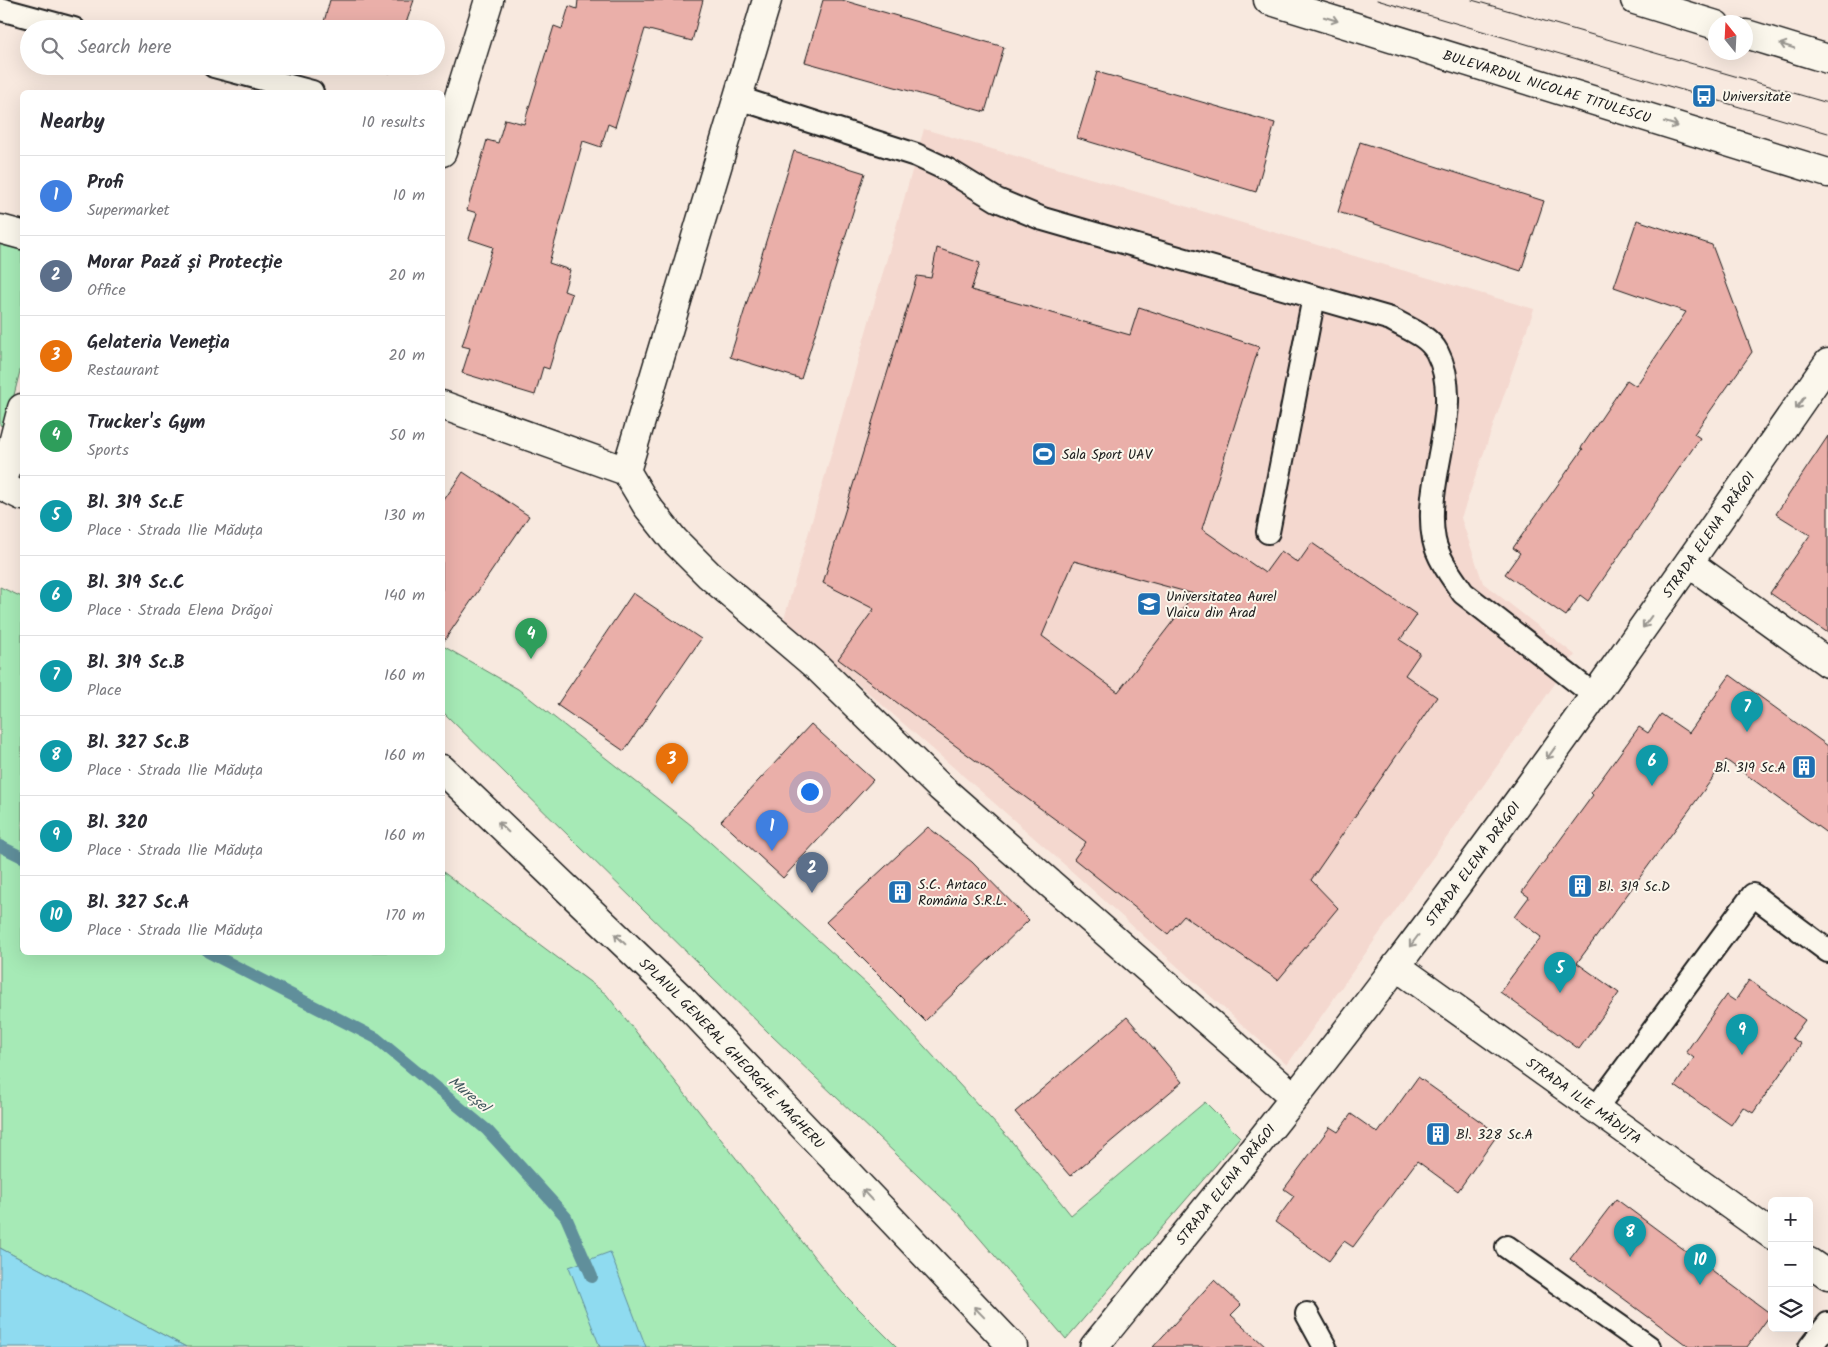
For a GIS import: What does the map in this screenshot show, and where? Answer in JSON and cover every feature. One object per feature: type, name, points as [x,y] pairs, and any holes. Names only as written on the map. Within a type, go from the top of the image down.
[{"type":"street","points":[[445,133],[490,0]]},
{"type":"street","points":[[626,471],[767,0]]},
{"type":"street","name":"BULEVARDUL NICOLAE TITULESCU","points":[[1268,0],[1828,173]]},
{"type":"street","points":[[1635,0],[1708,23]]},
{"type":"street","points":[[1753,36],[1828,59]]},
{"type":"street","points":[[0,229],[20,234]]},
{"type":"street","name":"STRADA ELENA DRĂGOI","points":[[1094,1347],[1396,966],[1689,563],[1828,363]]},
{"type":"street","points":[[445,406],[626,471],[647,506],[674,540],[709,575],[816,666],[940,787],[1294,1097]]},
{"type":"street","points":[[8,489],[20,420]]},
{"type":"street","points":[[1689,563],[1828,662]]},
{"type":"street","name":"SPLAIUL GENERAL GHEORGHE MAGHERU","points":[[445,772],[680,997],[1013,1347]]},
{"type":"street","name":"STRADA ILIE MĂDUȚA","points":[[1396,966],[1768,1232]]},
{"type":"street","points":[[1813,1265],[1828,1275]]},
{"type":"lane","points":[[0,9],[41,20]]},
{"type":"lane","points":[[248,75],[304,90]]},
{"type":"lane","points":[[738,98],[916,155],[948,170],[997,200],[1043,219],[1391,319],[1422,336],[1436,350],[1444,372],[1447,403],[1431,504],[1434,541],[1448,572],[1463,593],[1594,695]]},
{"type":"lane","points":[[1268,532],[1314,297]]},
{"type":"lane","points":[[1596,1108],[1753,895],[1828,951]]},
{"type":"lane","points":[[1507,1247],[1649,1347]]},
{"type":"lane","points":[[1307,1314],[1325,1347]]},
{"type":"lane","points":[[1810,1347],[1828,1324]]},
{"type":"shaded area","name":"Universitatea Aurel Vlaicu din Arad","points":[[924,129],[1534,309],[1461,518],[1483,583],[1575,655],[1287,1065],[1057,858],[784,619]]},
{"type":"green space","points":[[0,240],[20,245],[20,371],[6,427],[0,425]]},
{"type":"green space","points":[[0,587],[20,596],[20,955],[445,955],[445,873],[606,994],[842,1292],[897,1347],[186,1347],[0,1248]]},
{"type":"green space","points":[[445,647],[518,689],[691,825],[869,986],[1013,1143],[1071,1215],[1205,1102],[1240,1137],[1066,1339],[959,1214],[772,1036],[445,714]]},
{"type":"water","points":[[0,1248],[186,1347],[0,1347]]},
{"type":"water","points":[[610,1252],[646,1347],[600,1347],[569,1267]]},
{"type":"building","points":[[330,0],[414,0],[407,20],[324,20]]},
{"type":"building","points":[[578,0],[703,0],[692,41],[645,29],[615,127],[608,124],[601,147],[583,141],[549,263],[570,270],[564,291],[572,294],[549,369],[543,367],[535,395],[462,373],[470,348],[462,346],[493,247],[469,239],[477,213],[467,210],[487,140],[498,143],[505,119],[524,124],[554,26],[562,29],[569,6],[577,9]]},
{"type":"building","points":[[823,0],[842,0],[1004,47],[985,112],[805,62]]},
{"type":"building","points":[[1097,72],[1275,123],[1256,192],[1077,138]]},
{"type":"building","points":[[1360,142],[1544,201],[1521,271],[1338,212]]},
{"type":"building","points":[[794,151],[865,173],[801,379],[730,357]]},
{"type":"building","points":[[1637,220],[1712,245],[1752,352],[1694,434],[1700,438],[1588,601],[1580,595],[1566,616],[1505,574],[1520,553],[1513,548],[1583,449],[1581,448],[1627,380],[1636,386],[1686,312],[1614,287]]},
{"type":"building","points":[[937,248],[980,263],[971,290],[1130,335],[1139,307],[1259,347],[1202,529],[1265,573],[1281,551],[1298,563],[1312,543],[1417,615],[1400,640],[1420,653],[1405,675],[1437,697],[1311,880],[1338,908],[1278,980],[1184,916],[1168,934],[1074,859],[1086,842],[838,659],[874,609],[823,583],[917,276],[931,278]],"holes":[[[1074,561],[1194,594],[1118,692],[1042,636]]]},
{"type":"building","points":[[1828,436],[1828,633],[1770,593],[1810,535],[1776,514]]},
{"type":"building","points":[[463,472],[529,516],[445,640],[445,499]]},
{"type":"building","points":[[633,593],[701,639],[624,751],[557,705]]},
{"type":"building","points":[[1730,675],[1828,746],[1828,834],[1726,760],[1577,963],[1619,993],[1579,1049],[1500,992],[1541,937],[1514,917],[1529,897],[1522,892],[1593,795],[1591,793],[1639,727],[1648,733],[1661,714],[1689,733]]},
{"type":"building","points":[[811,724],[873,780],[783,878],[721,821]]},
{"type":"building","points":[[928,827],[972,862],[1029,920],[925,1021],[826,922]]},
{"type":"building","points":[[1749,980],[1805,1020],[1792,1038],[1801,1044],[1753,1113],[1743,1107],[1731,1125],[1675,1086],[1694,1058],[1686,1052],[1726,995],[1735,1001]]},
{"type":"building","points":[[1127,1017],[1182,1082],[1070,1176],[1015,1112]]},
{"type":"building","points":[[1418,1077],[1498,1134],[1458,1191],[1417,1161],[1353,1247],[1344,1241],[1329,1261],[1275,1222],[1294,1196],[1284,1189],[1330,1127],[1338,1132],[1351,1114],[1378,1133]]},
{"type":"building","points":[[1616,1199],[1768,1312],[1768,1318],[1747,1347],[1689,1347],[1570,1259]]},
{"type":"building","points":[[1214,1280],[1241,1305],[1231,1315],[1266,1347],[1153,1347]]},
{"type":"waterway","name":"Mureșel","points":[[0,846],[20,856]]},
{"type":"waterway","name":"Mureșel","points":[[214,955],[376,1038],[487,1130],[566,1217],[592,1277]]},
{"type":"tram line","points":[[1377,0],[1828,133]]},
{"type":"tram line","points":[[1472,0],[1828,103]]},
{"type":"place","name":"Universitate","points":[[1704,96]]},
{"type":"place","name":"Sala Sport UAV","points":[[1044,454]]},
{"type":"place","name":"Universitatea Aurel Vlaicu din Arad","points":[[1149,604]]},
{"type":"place","name":"Trucker's Gym","points":[[531,659]]},
{"type":"place","name":"Bl. 319 Sc.B","points":[[1747,732]]},
{"type":"place","name":"Bl. 319 Sc.A","points":[[1804,767]]},
{"type":"place","name":"Gelateria Veneția","points":[[672,784]]},
{"type":"place","name":"Bl. 319 Sc.C","points":[[1652,786]]},
{"type":"place","name":"Profi","points":[[772,851]]},
{"type":"place","name":"Bl. 319 Sc.D","points":[[1580,886]]},
{"type":"place","name":"S.C. Antaco România S.R.L.","points":[[900,892]]},
{"type":"place","name":"Morar Pază și Protecție","points":[[812,893]]},
{"type":"place","name":"Bl. 319 Sc.E","points":[[1560,993]]},
{"type":"place","name":"Bl. 320","points":[[1742,1055]]},
{"type":"place","name":"Bl. 328 Sc.A","points":[[1438,1134]]},
{"type":"place","name":"Bl. 327 Sc.B","points":[[1630,1257]]},
{"type":"place","name":"Bl. 327 Sc.A","points":[[1700,1285]]}]
